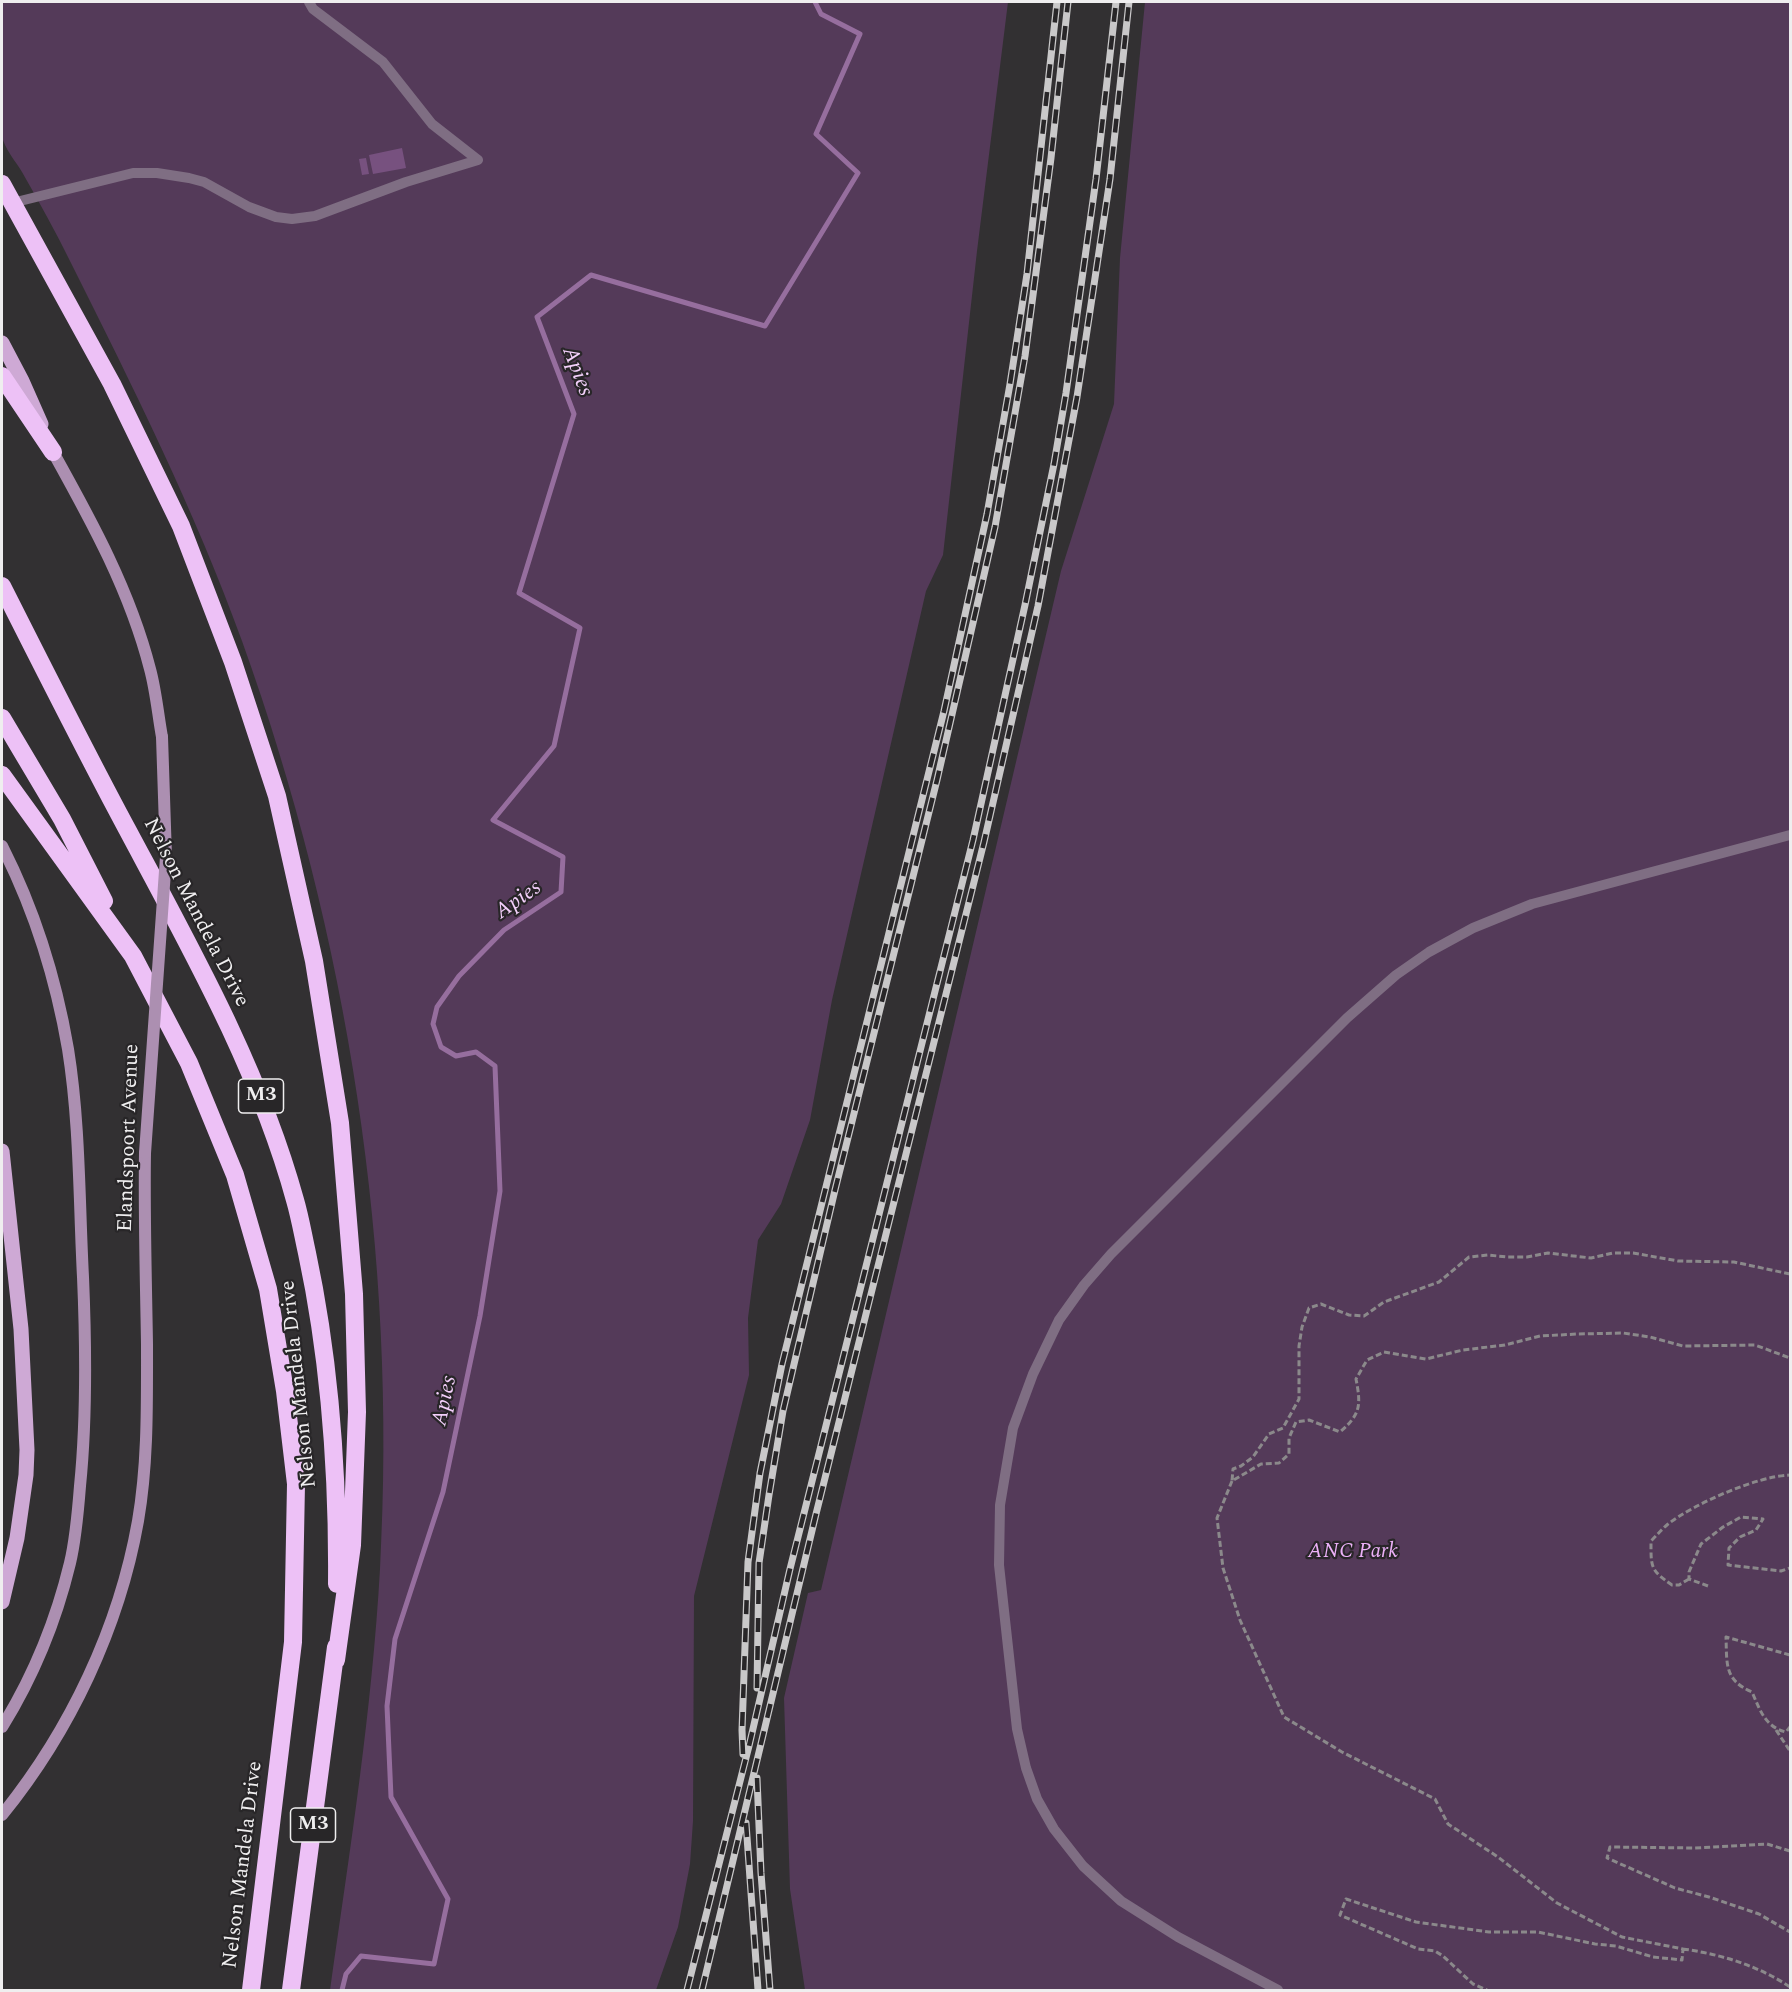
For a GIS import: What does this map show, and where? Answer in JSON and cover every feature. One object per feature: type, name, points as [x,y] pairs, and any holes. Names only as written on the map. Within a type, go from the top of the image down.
[{"type":"highway","points":[[2,184],[112,384],[181,525],[233,662],[277,796],[309,939],[340,1123],[354,1294],[357,1412],[352,1545],[336,1660]]},
{"type":"highway","points":[[2,376],[53,452]]},
{"type":"highway","name":"Nelson Mandela Drive","points":[[2,586],[211,989],[257,1085],[296,1200],[319,1313],[333,1442],[337,1532],[336,1660],[291,1990]]},
{"type":"highway","points":[[2,718],[62,819],[133,956]]},
{"type":"highway","name":"Nelson Mandela Drive","points":[[2,774],[133,956],[189,1063],[235,1175],[268,1289],[285,1391],[296,1484],[293,1642],[251,1990]]},
{"type":"main road","points":[[2,343],[22,381],[53,452]]},
{"type":"main road","name":"Elandspoort Avenue","points":[[2,1815],[58,1735],[101,1648],[117,1604],[138,1520],[147,1411],[145,1153],[166,857],[162,737],[151,671],[125,592],[99,535],[53,452]]},
{"type":"main road","points":[[2,846],[14,869],[45,951],[68,1049],[78,1155],[86,1360],[84,1450],[77,1529],[70,1563],[44,1645],[2,1726]]},
{"type":"main road","points":[[2,1152],[21,1329],[27,1450],[26,1475],[17,1538],[2,1602]]},
{"type":"lane","points":[[12,203],[133,173],[157,174],[204,182],[249,207],[276,217],[292,219],[315,216],[406,182],[478,160],[432,124],[383,62],[313,9],[309,2]]},
{"type":"lane","points":[[1278,1990],[1178,1937],[1121,1901],[1083,1866],[1054,1829],[1037,1799],[1026,1768],[1017,1729],[999,1565],[1000,1505],[1013,1428],[1033,1374],[1059,1320],[1104,1262],[1322,1043],[1396,975],[1429,952],[1473,928],[1532,904],[1791,835]]},
{"type":"path","points":[[1791,1274],[1734,1262],[1678,1262],[1633,1253],[1613,1253],[1591,1258],[1548,1253],[1527,1257],[1488,1255],[1469,1257],[1439,1282],[1384,1302],[1364,1316],[1349,1315],[1321,1304],[1309,1308],[1302,1327],[1299,1346],[1299,1399],[1283,1428],[1269,1434],[1253,1457],[1233,1469],[1232,1481],[1217,1518],[1223,1568],[1240,1620],[1284,1717],[1342,1752],[1435,1799],[1448,1824],[1498,1857],[1557,1903],[1622,1938],[1721,1957],[1774,1976],[1791,1987]]},
{"type":"path","points":[[1232,1481],[1261,1464],[1279,1463],[1289,1454],[1289,1438],[1296,1422],[1310,1420],[1340,1432],[1353,1421],[1361,1401],[1356,1379],[1367,1360],[1384,1352],[1426,1359],[1463,1350],[1505,1345],[1540,1336],[1623,1333],[1650,1337],[1683,1346],[1755,1345],[1791,1358]]},
{"type":"path","points":[[1689,1579],[1680,1585],[1672,1585],[1655,1573],[1651,1558],[1652,1541],[1666,1525],[1685,1512],[1728,1492],[1749,1484],[1791,1475]]},
{"type":"path","points":[[1689,1579],[1689,1572],[1701,1544],[1723,1527],[1741,1518],[1763,1519],[1756,1530],[1740,1537],[1729,1548],[1728,1565],[1780,1571],[1791,1568]]},
{"type":"path","points":[[1689,1579],[1708,1586]]},
{"type":"path","points":[[1791,1656],[1726,1637],[1728,1672],[1741,1687],[1752,1692],[1762,1714],[1791,1751]]},
{"type":"path","points":[[1776,1730],[1786,1732],[1791,1727]]},
{"type":"path","points":[[1791,1851],[1767,1844],[1695,1848],[1610,1847],[1607,1858],[1675,1888],[1759,1914],[1791,1932]]},
{"type":"path","points":[[1487,1990],[1473,1984],[1435,1951],[1418,1949],[1340,1915],[1346,1899],[1416,1922],[1443,1927],[1490,1932],[1538,1932],[1594,1944],[1616,1946],[1653,1957],[1682,1960],[1683,1948]]},
{"type":"green space","points":[[2,2],[1008,2],[943,555],[926,591],[832,1000],[810,1120],[781,1204],[758,1240],[748,1318],[749,1375],[694,1596],[693,1821],[690,1864],[678,1927],[656,1990],[330,1990],[372,1675],[380,1569],[384,1451],[381,1333],[372,1215],[358,1098],[337,981],[311,866],[279,753],[242,641],[184,497],[140,403],[59,240],[3,141],[1,126]]},
{"type":"green space","name":"ANC Park","points":[[1145,2],[1790,2],[1790,1990],[805,1990],[790,1889],[784,1698],[808,1593],[821,1590],[1061,571],[1114,404],[1120,258]]},
{"type":"building","points":[[402,148],[406,168],[373,174],[369,155]]},
{"type":"building","points":[[366,158],[369,174],[362,175],[359,159]]},
{"type":"waterway","name":"Apies","points":[[342,1990],[346,1974],[361,1956],[434,1964],[448,1899],[391,1797],[387,1706],[395,1639],[443,1492],[480,1316],[500,1191],[495,1066],[476,1052],[456,1056],[441,1047],[433,1024],[437,1007],[459,976],[504,930],[561,892],[563,857],[493,820],[554,746],[580,628],[519,593],[574,414],[537,317],[591,275],[765,326],[858,173],[816,134],[860,34],[821,14],[815,2]]},
{"type":"railway","points":[[743,1754],[748,1562],[760,1473],[782,1364],[944,711],[987,514],[1027,274],[1057,2]]},
{"type":"railway","points":[[757,1688],[759,1563],[783,1411],[835,1190],[937,780],[995,527],[1025,356],[1051,158],[1068,2]]},
{"type":"railway","points":[[687,1990],[973,840],[1025,605],[1066,393],[1096,179],[1116,2]]},
{"type":"railway","points":[[702,1990],[816,1514],[984,842],[1038,606],[1077,397],[1110,179],[1129,2]]},
{"type":"railway","points":[[757,1778],[761,1873],[770,1990]]},
{"type":"railway","points":[[746,1823],[758,1990]]}]
